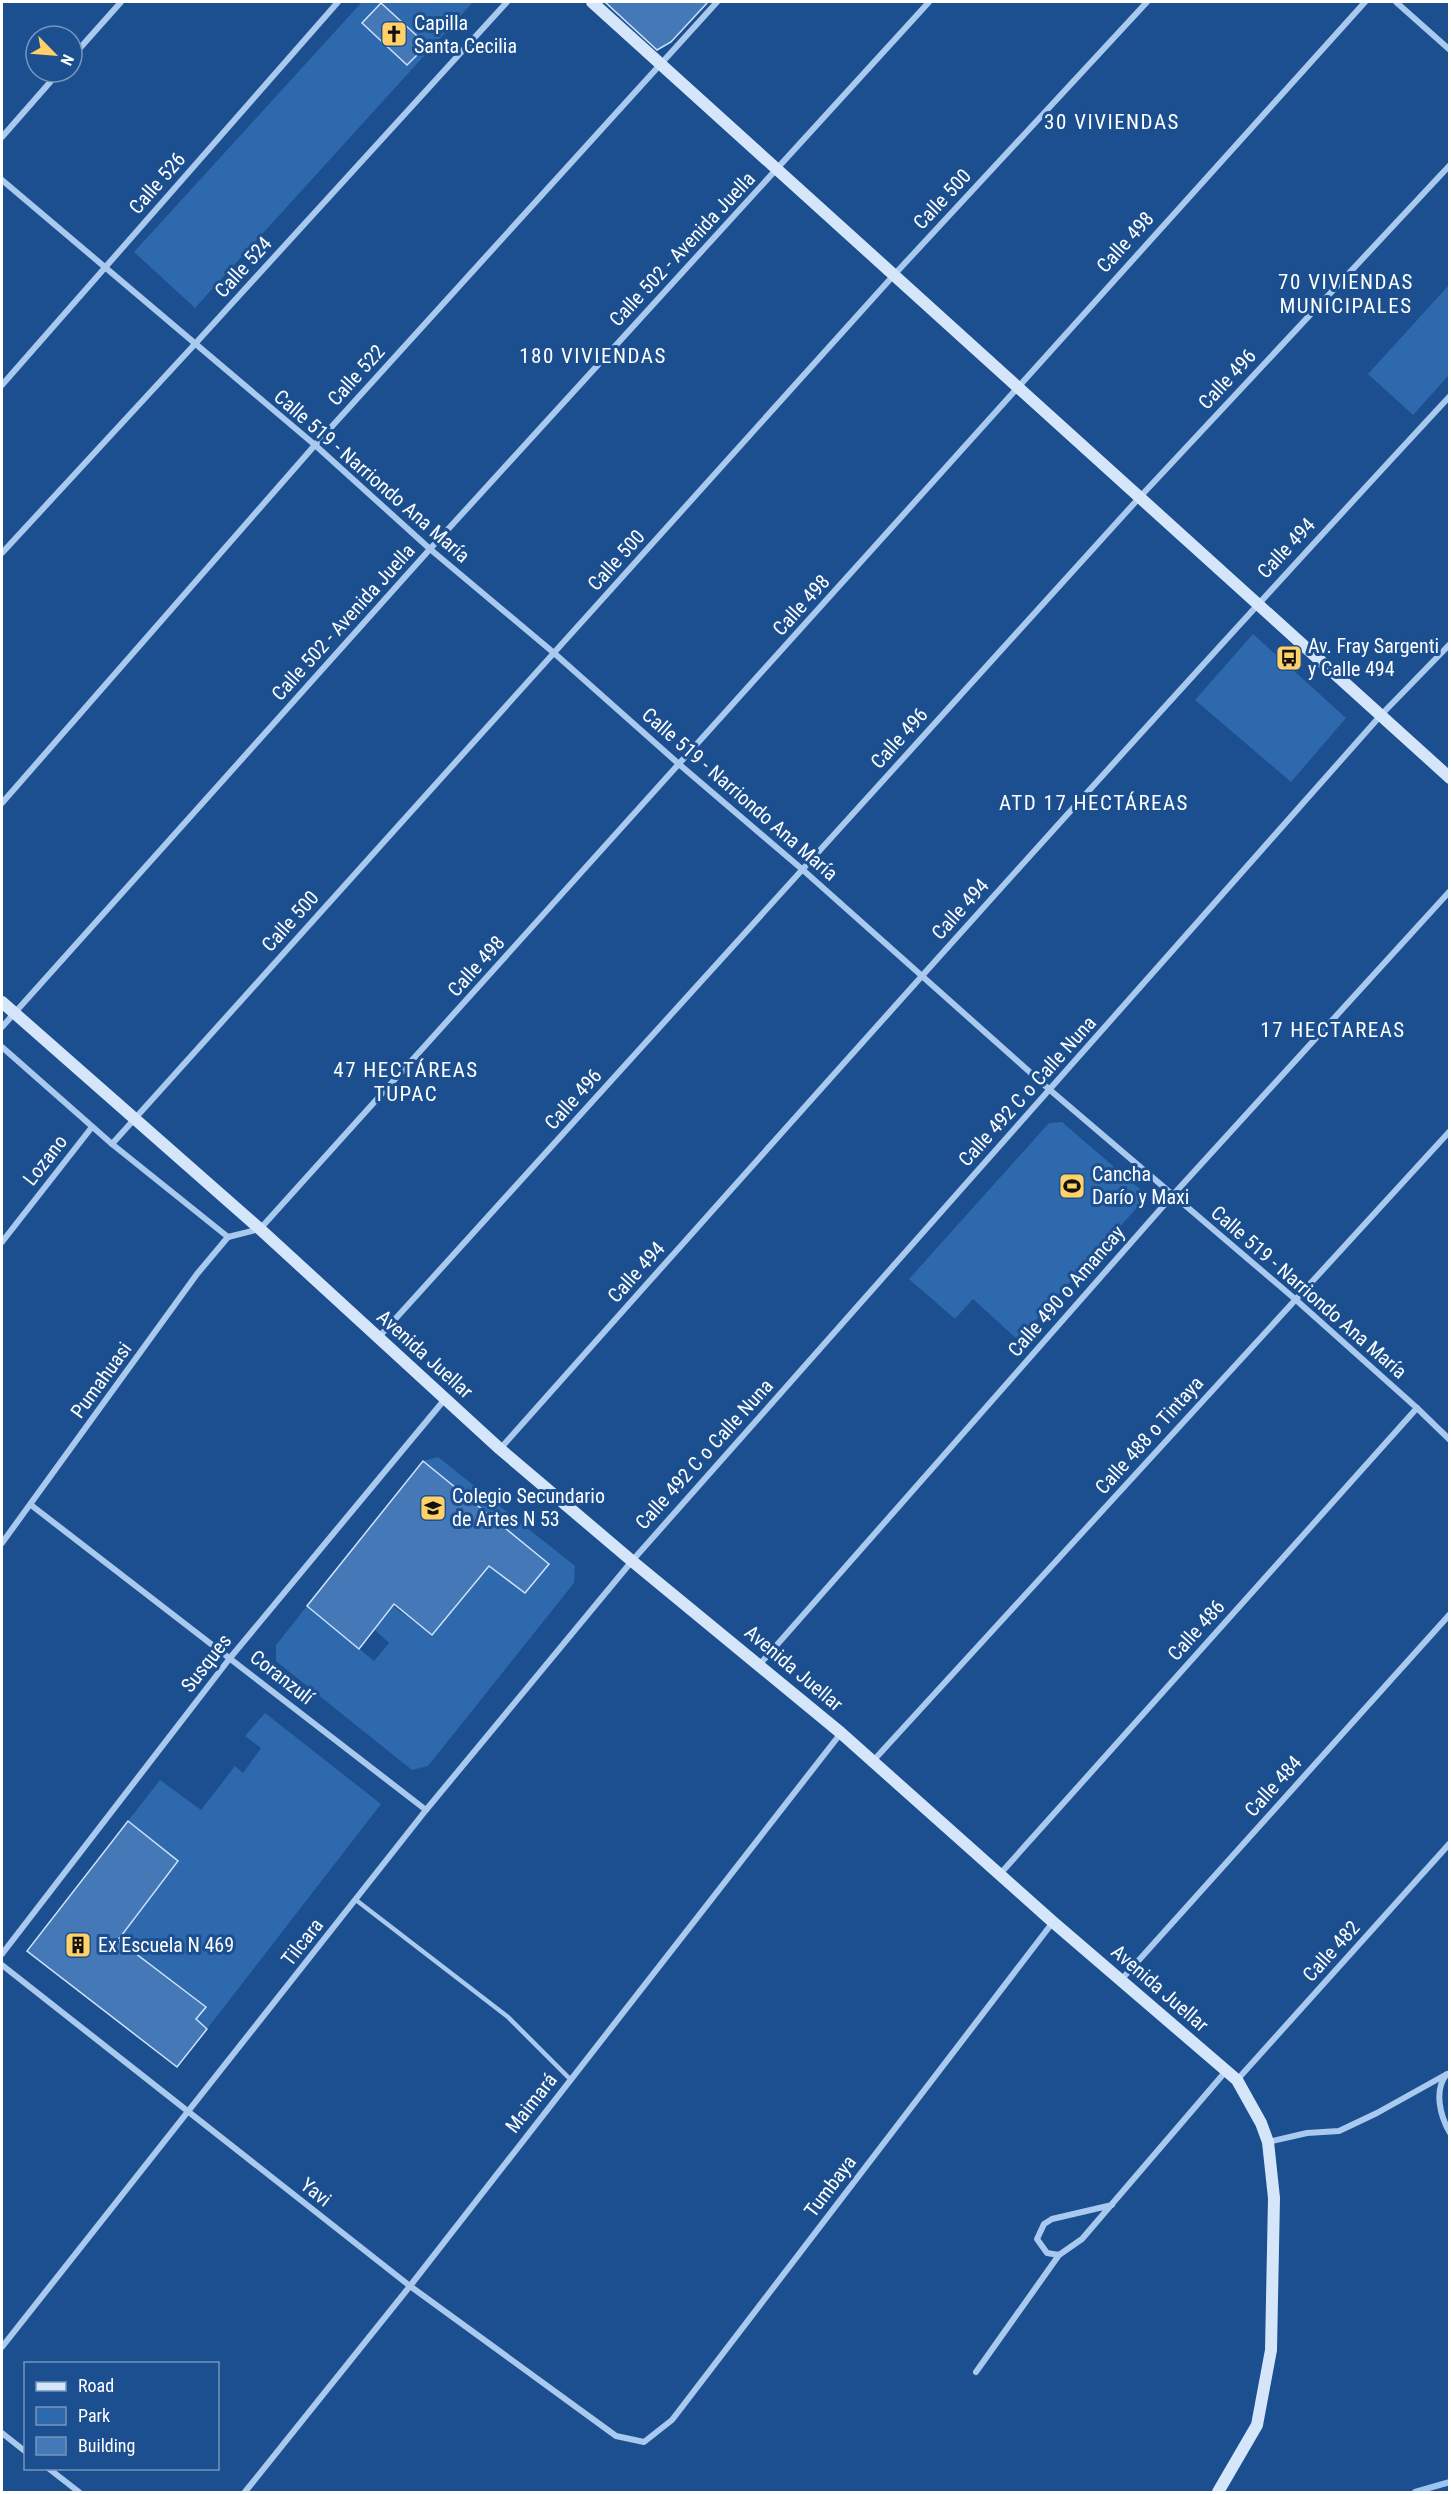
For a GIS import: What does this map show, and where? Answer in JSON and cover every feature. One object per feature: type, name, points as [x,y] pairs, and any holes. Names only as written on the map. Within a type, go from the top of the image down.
[{"type":"street","points":[[84,44],[121,2]]},
{"type":"street","name":"Calle 526","points":[[2,385],[338,2]]},
{"type":"street","name":"Calle 524","points":[[2,553],[507,2]]},
{"type":"street","points":[[592,2],[661,62],[893,276],[1018,385],[1139,498],[1449,778]]},
{"type":"street","name":"Calle 522","points":[[2,803],[315,445],[717,2]]},
{"type":"street","name":"Calle 502 - Avenida Juella","points":[[2,1027],[430,549],[929,2]]},
{"type":"street","name":"Calle 500","points":[[112,1144],[893,276],[1148,2]]},
{"type":"street","name":"Calle 498","points":[[260,1229],[1365,2]]},
{"type":"street","points":[[1396,2],[1449,50]]},
{"type":"street","points":[[2,137],[48,84]]},
{"type":"street","name":"Calle 496","points":[[378,1338],[1139,498],[1449,165]]},
{"type":"street","name":"Calle 519 - Narriondo Ana María","points":[[2,180],[194,345],[315,445],[430,549],[554,653],[1050,1090],[1295,1299],[1418,1408],[1448,1436],[1449,1440]]},
{"type":"street","name":"Calle 494","points":[[500,1449],[922,975],[1257,604],[1449,396]]},
{"type":"street","name":"Calle 492 C o Calle Nuna","points":[[632,1561],[1381,715],[1449,644]]},
{"type":"street","name":"Calle 490 o Amancay","points":[[760,1664],[1172,1196],[1449,891]]},
{"type":"street","name":"Avenida Juellar","points":[[2,1002],[260,1229],[500,1449],[841,1733],[1053,1922],[1237,2080],[1261,2123],[1268,2142],[1274,2198],[1271,2350],[1257,2425],[1218,2493]]},
{"type":"street","points":[[2,1047],[112,1144],[228,1237],[260,1229]]},
{"type":"street","name":"Lozano","points":[[2,1242],[92,1126]]},
{"type":"street","name":"Calle 488 o Tintaya","points":[[873,1761],[1449,1131]]},
{"type":"street","name":"Pumahuasi","points":[[2,1543],[197,1274],[228,1237]]},
{"type":"street","name":"Susques","points":[[2,1954],[230,1658],[445,1399]]},
{"type":"street","name":"Calle 486","points":[[1000,1874],[1418,1408]]},
{"type":"street","name":"Coranzulí","points":[[31,1505],[426,1810]]},
{"type":"street","name":"Tilcara","points":[[2,2347],[426,1810],[632,1561]]},
{"type":"street","name":"Calle 484","points":[[1121,1980],[1449,1614]]},
{"type":"street","name":"Maimará","points":[[245,2493],[410,2286],[841,1733]]},
{"type":"street","name":"Calle 482","points":[[1237,2080],[1449,1843]]},
{"type":"street","name":"Tumbaya","points":[[616,2436],[644,2442],[672,2420],[1053,1922]]},
{"type":"street","name":"Yavi","points":[[2,1965],[410,2286],[616,2436]]},
{"type":"street","points":[[976,2372],[1059,2255],[1082,2239],[1226,2071]]},
{"type":"street","points":[[1448,2073],[1440,2083],[1440,2096],[1442,2119],[1449,2133]]},
{"type":"street","points":[[1268,2142],[1307,2133],[1339,2131],[1377,2113],[1448,2073]]},
{"type":"street","points":[[1059,2255],[1047,2253],[1037,2240],[1044,2224],[1052,2219],[1112,2205]]},
{"type":"street","points":[[2,2433],[24,2450]]},
{"type":"street","points":[[49,2470],[79,2493]]},
{"type":"lane","points":[[356,1900],[507,2016],[571,2080]]},
{"type":"green space","points":[[362,2],[473,2],[195,308],[134,252]]},
{"type":"green space","points":[[1449,285],[1449,375],[1413,415],[1368,374]]},
{"type":"green space","points":[[1253,634],[1346,718],[1291,782],[1195,700]]},
{"type":"green space","points":[[1062,1122],[1141,1190],[1142,1202],[1018,1340],[973,1299],[955,1319],[909,1279],[1049,1123]]},
{"type":"green space","points":[[438,1457],[575,1566],[574,1583],[428,1766],[412,1770],[276,1661],[276,1645],[307,1606],[374,1661],[389,1643],[375,1630],[393,1606],[432,1635],[489,1566],[525,1593],[548,1564],[423,1461]]},
{"type":"green space","points":[[265,1713],[381,1804],[207,2029],[196,2019],[206,2007],[118,1940],[178,1861],[128,1821],[160,1780],[201,1810],[235,1766],[243,1773],[261,1748],[245,1736]]},
{"type":"building","points":[[605,2],[708,2],[671,42],[657,50]]},
{"type":"building","name":"Capilla Santa Cecilia","points":[[381,3],[427,45],[407,65],[362,23]]},
{"type":"building","name":"Colegio Secundario de Artes N 53","points":[[423,1461],[549,1564],[525,1593],[489,1566],[432,1635],[394,1604],[359,1649],[307,1606]]},
{"type":"building","name":"Ex Escuela N 469","points":[[128,1821],[178,1861],[118,1940],[206,2007],[196,2019],[207,2029],[177,2067],[27,1951]]},
{"type":"waterway","points":[[1415,2492],[1450,2482]]},
{"type":"place","name":"Capilla Santa Cecilia","points":[[394,34]]},
{"type":"place","name":"Av. Fray Sargenti y Calle 494","points":[[1289,658]]},
{"type":"place","name":"Cancha Darío y Maxi","points":[[1072,1186]]},
{"type":"place","name":"Colegio Secundario de Artes N 53","points":[[433,1508]]},
{"type":"place","name":"Ex Escuela N 469","points":[[78,1945]]},
{"type":"district","name":"30 VIVIENDAS","points":[[1112,122]]},
{"type":"district","name":"70 VIVIENDAS MUNICIPALES","points":[[1346,294]]},
{"type":"district","name":"180 VIVIENDAS","points":[[593,356]]},
{"type":"district","name":"ATD 17 HECTÁREAS","points":[[1094,803]]},
{"type":"district","name":"17 HECTAREAS","points":[[1333,1030]]},
{"type":"district","name":"47 HECTÁREAS TUPAC","points":[[406,1082]]}]
